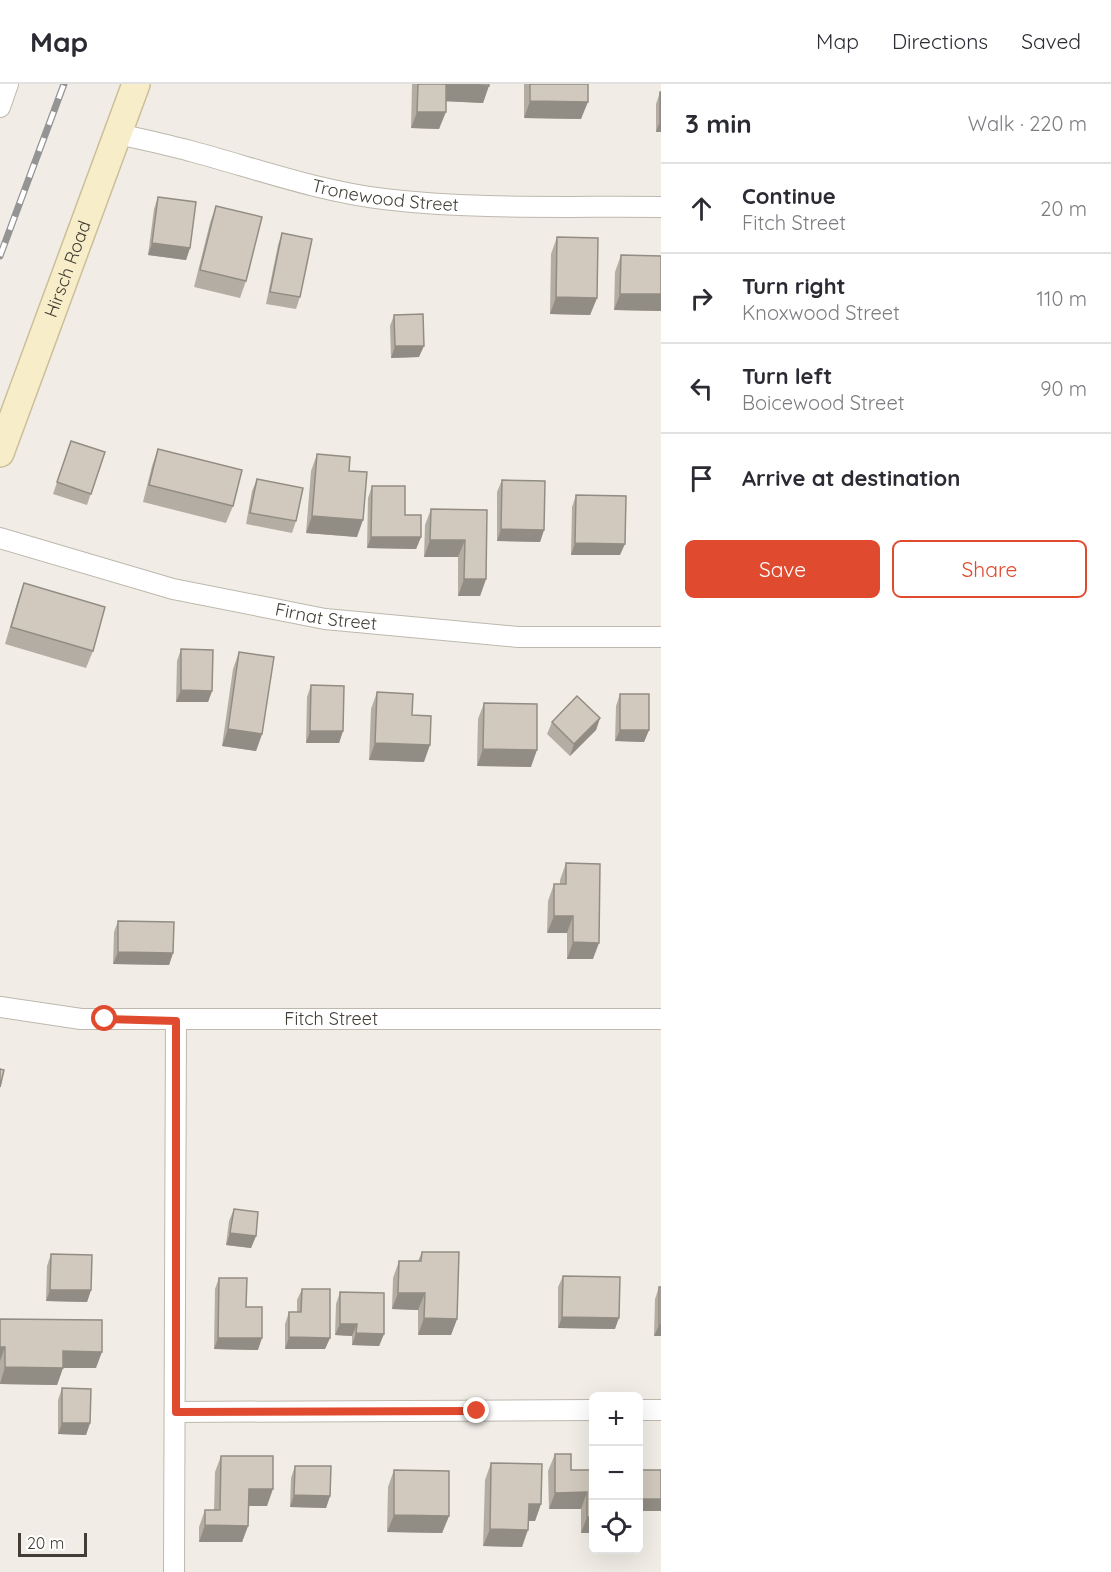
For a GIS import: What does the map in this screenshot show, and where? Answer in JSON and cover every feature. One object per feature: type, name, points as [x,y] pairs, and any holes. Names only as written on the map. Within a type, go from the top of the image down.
[{"type":"main road","name":"Hirsch Road","points":[[0,453],[136,84]]},
{"type":"street","points":[[0,107],[8,84]]},
{"type":"street","name":"Tronewood Street","points":[[118,134],[194,152],[258,173],[322,189],[382,199],[454,206],[661,207]]},
{"type":"street","name":"Firnat Street","points":[[0,538],[173,589],[325,620],[518,638],[661,637]]},
{"type":"street","name":"Fitch Street","points":[[0,1007],[81,1019],[176,1021],[661,1019]]},
{"type":"street","points":[[174,1572],[172,1446],[176,1412],[176,1021]]},
{"type":"street","points":[[176,1412],[589,1410]]},
{"type":"street","points":[[643,1410],[661,1410]]},
{"type":"building","points":[[418,84],[446,84],[446,112],[417,112]]},
{"type":"building","points":[[446,84],[489,84],[489,86]]},
{"type":"building","points":[[530,84],[588,84],[588,102],[530,101]]},
{"type":"building","points":[[661,92],[661,121],[660,121]]},
{"type":"building","points":[[158,197],[196,202],[190,248],[152,243]]},
{"type":"building","points":[[216,206],[262,217],[246,281],[200,270]]},
{"type":"building","points":[[282,233],[312,239],[300,297],[270,292]]},
{"type":"building","points":[[557,237],[598,238],[597,298],[556,297]]},
{"type":"building","points":[[621,255],[661,256],[661,294],[620,294]]},
{"type":"building","points":[[423,314],[424,346],[395,346],[394,315]]},
{"type":"building","points":[[71,441],[105,452],[91,494],[57,482]]},
{"type":"building","points":[[158,449],[242,470],[233,506],[149,485]]},
{"type":"building","points":[[317,454],[350,457],[349,471],[367,472],[363,520],[312,516]]},
{"type":"building","points":[[257,479],[303,488],[296,521],[250,513]]},
{"type":"building","points":[[502,480],[545,481],[544,530],[501,529]]},
{"type":"building","points":[[372,486],[405,486],[405,515],[421,515],[421,537],[371,537]]},
{"type":"building","points":[[576,495],[626,496],[625,544],[575,543]]},
{"type":"building","points":[[431,509],[487,510],[486,579],[464,579],[465,540],[430,540]]},
{"type":"building","points":[[24,583],[105,607],[93,651],[11,627]]},
{"type":"building","points":[[181,649],[213,650],[212,691],[181,690]]},
{"type":"building","points":[[239,652],[274,657],[262,734],[228,729]]},
{"type":"building","points":[[311,685],[344,686],[343,731],[310,731]]},
{"type":"building","points":[[377,692],[413,694],[412,715],[431,716],[430,745],[375,743]]},
{"type":"building","points":[[620,694],[649,694],[649,730],[620,730]]},
{"type":"building","points":[[577,696],[600,718],[574,744],[552,722]]},
{"type":"building","points":[[484,703],[537,704],[537,750],[483,749]]},
{"type":"building","points":[[566,863],[600,864],[599,943],[573,942],[573,916],[554,916],[554,884],[566,884]]},
{"type":"building","points":[[118,921],[174,922],[173,953],[118,952]]},
{"type":"building","points":[[0,1069],[4,1070],[0,1087]]},
{"type":"building","points":[[234,1209],[258,1212],[256,1236],[230,1233]]},
{"type":"building","points":[[422,1252],[459,1252],[457,1319],[424,1318],[425,1293],[398,1293],[399,1261],[421,1261]]},
{"type":"building","points":[[51,1254],[92,1255],[91,1290],[50,1290]]},
{"type":"building","points":[[563,1276],[620,1277],[619,1318],[562,1317]]},
{"type":"building","points":[[219,1278],[247,1278],[246,1307],[262,1307],[262,1338],[218,1338]]},
{"type":"building","points":[[659,1287],[661,1287],[661,1325],[659,1325]]},
{"type":"building","points":[[302,1289],[330,1289],[330,1338],[289,1337],[289,1312],[301,1312]]},
{"type":"building","points":[[340,1292],[384,1293],[384,1334],[356,1333],[357,1324],[340,1324]]},
{"type":"building","points":[[0,1319],[102,1320],[102,1352],[63,1351],[63,1368],[5,1367],[5,1347],[0,1347]]},
{"type":"building","points":[[62,1388],[91,1389],[90,1423],[62,1423]]},
{"type":"building","points":[[555,1454],[571,1454],[571,1470],[589,1470],[589,1517],[587,1517],[587,1492],[555,1493]]},
{"type":"building","points":[[221,1456],[273,1456],[273,1489],[249,1489],[248,1526],[205,1525],[205,1510],[220,1510]]},
{"type":"building","points":[[491,1463],[542,1464],[541,1504],[529,1504],[528,1530],[490,1529]]},
{"type":"building","points":[[295,1466],[331,1466],[330,1496],[294,1495]]},
{"type":"building","points":[[394,1470],[449,1471],[449,1516],[394,1515]]},
{"type":"building","points":[[643,1470],[661,1470],[661,1499],[643,1499]]},
{"type":"railway","points":[[0,256],[64,84]]},
{"type":"route","points":[[105,1019],[176,1021],[174,1307],[176,1412],[477,1411]]}]
